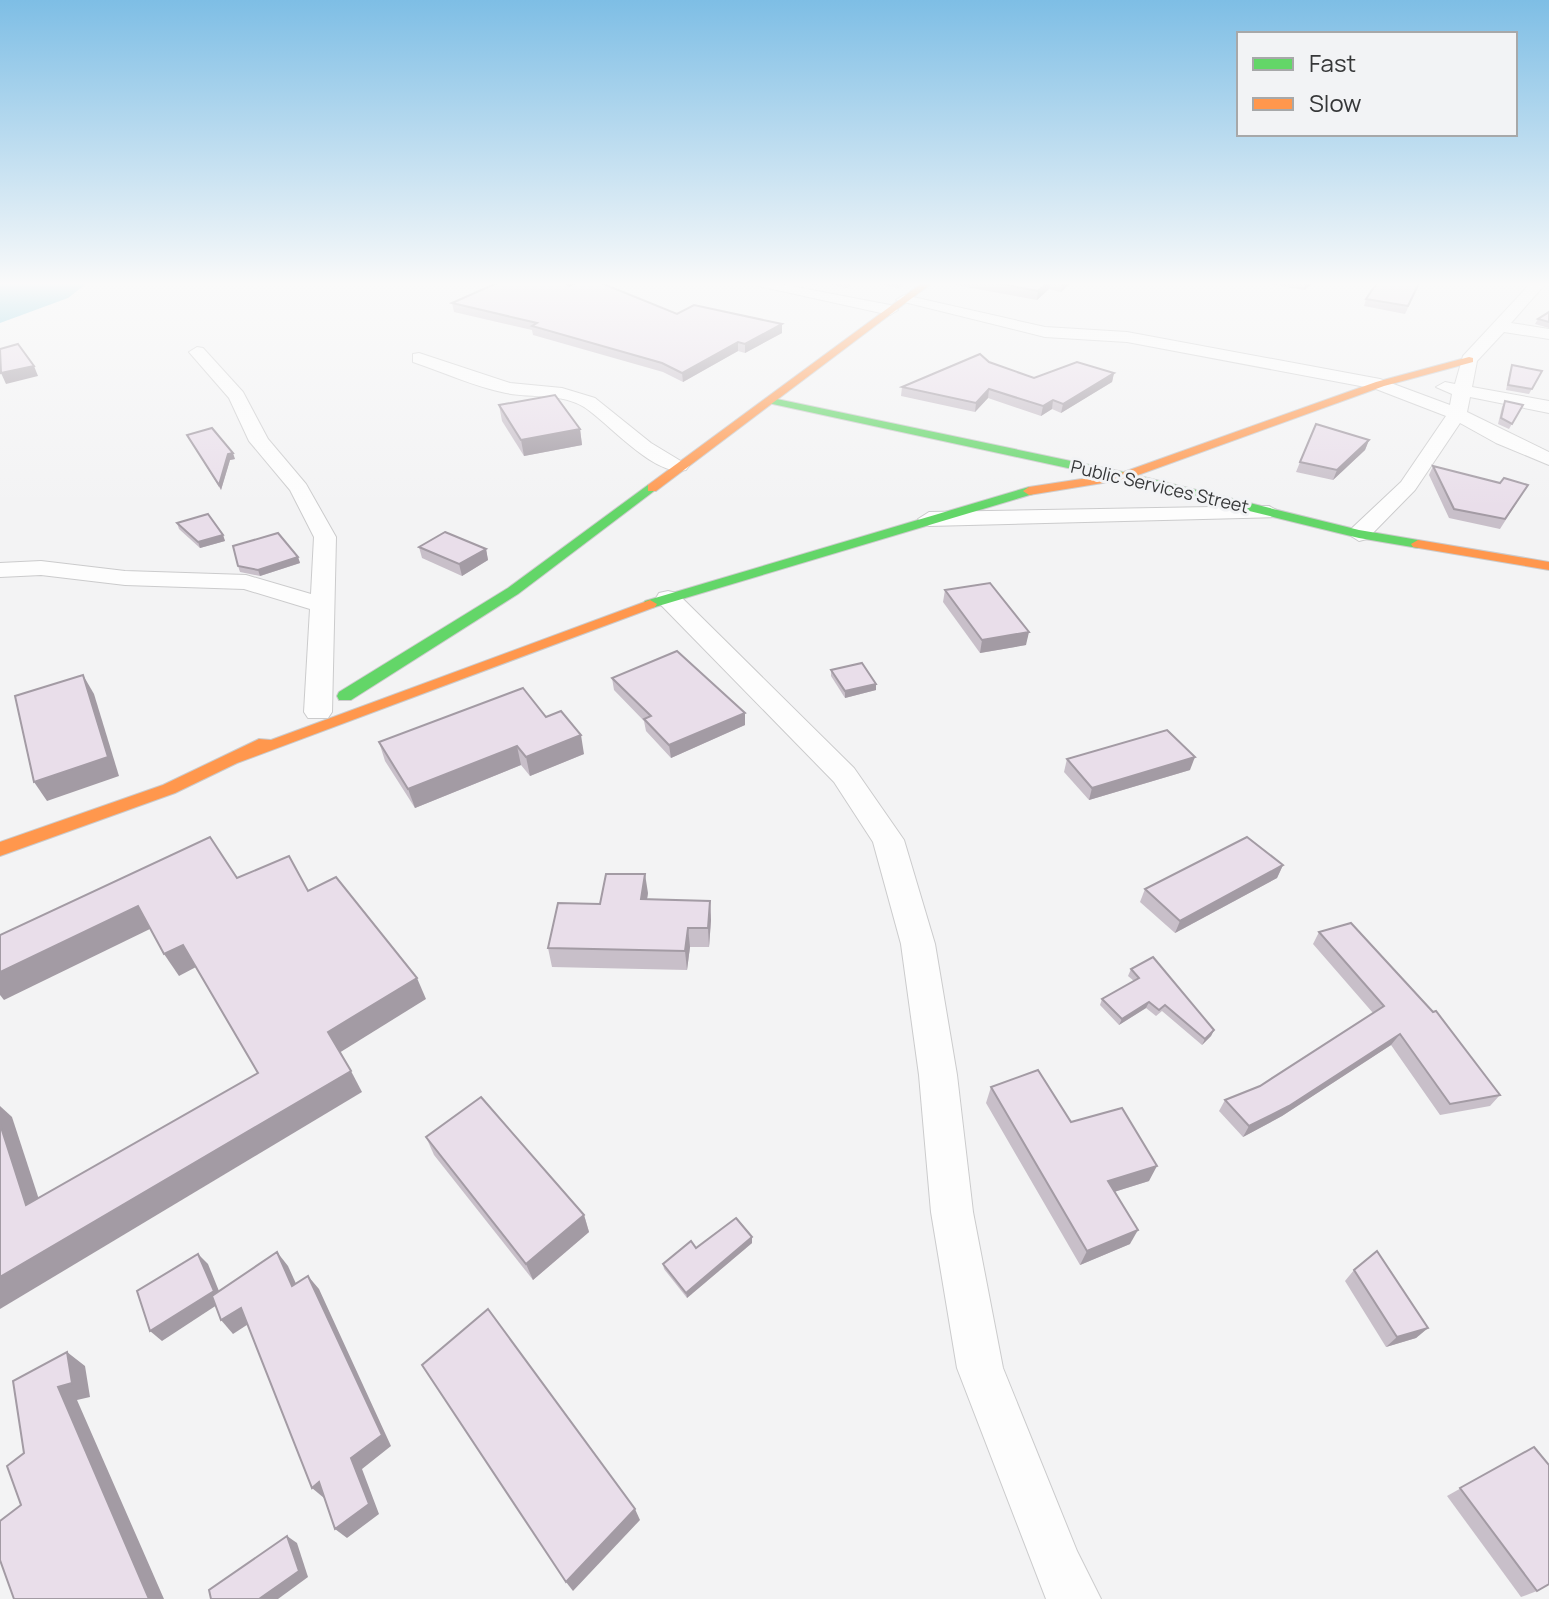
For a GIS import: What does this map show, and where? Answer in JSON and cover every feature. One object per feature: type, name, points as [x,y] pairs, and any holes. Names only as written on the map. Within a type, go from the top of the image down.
[{"type":"street","points":[[202,358],[237,396],[259,441],[299,488],[325,537],[318,712]]},
{"type":"street","points":[[419,358],[508,388],[562,393],[589,402],[644,447],[679,466]]},
{"type":"street","points":[[239,758],[513,591],[828,358]]},
{"type":"street","points":[[1238,358],[1380,384],[1457,414],[1549,459]]},
{"type":"street","points":[[1359,534],[1398,499],[1457,414],[1471,358]]},
{"type":"street","points":[[0,849],[668,598],[1020,492],[1123,476],[1331,405],[1380,384],[1469,360]]},
{"type":"street","points":[[1400,378],[1549,407]]},
{"type":"street","name":"Public Services Street","points":[[772,401],[1123,476],[1359,534],[1549,566]]},
{"type":"street","points":[[927,519],[1269,512]]},
{"type":"street","points":[[0,570],[41,568],[125,578],[246,582],[322,605]]},
{"type":"street","points":[[668,598],[844,775],[888,840],[918,944],[938,1075],[952,1212],[980,1368],[1058,1568],[1074,1599]]},
{"type":"building","points":[[0,358],[28,358],[34,366],[1,373]]},
{"type":"building","points":[[643,358],[710,358],[682,373]]},
{"type":"building","points":[[971,358],[984,358],[1034,378],[1077,362],[1114,373],[1063,404],[1053,400],[1043,406],[989,389],[976,403],[902,387]]},
{"type":"building","points":[[1512,365],[1542,371],[1532,389],[1508,385]]},
{"type":"building","points":[[555,395],[580,429],[521,440],[499,405]]},
{"type":"building","points":[[1505,401],[1523,405],[1512,424],[1501,418]]},
{"type":"building","points":[[1316,424],[1369,440],[1337,470],[1300,462]]},
{"type":"building","points":[[212,428],[233,453],[228,454],[219,485],[187,435]]},
{"type":"building","points":[[1433,466],[1500,483],[1504,478],[1528,485],[1505,519],[1454,509]]},
{"type":"building","points":[[208,514],[223,535],[198,542],[177,523]]},
{"type":"building","points":[[445,532],[486,549],[459,564],[419,547]]},
{"type":"building","points":[[278,533],[298,557],[258,570],[238,566],[233,546]]},
{"type":"building","points":[[990,583],[1029,632],[982,640],[945,590]]},
{"type":"building","points":[[677,651],[745,713],[669,745],[644,719],[651,716],[612,678]]},
{"type":"building","points":[[862,663],[876,684],[845,691],[831,670]]},
{"type":"building","points":[[83,675],[108,757],[34,782],[15,696]]},
{"type":"building","points":[[523,688],[546,717],[561,711],[581,735],[526,757],[517,746],[408,789],[379,742]]},
{"type":"building","points":[[1167,730],[1195,757],[1092,788],[1067,759]]},
{"type":"building","points":[[210,837],[237,878],[289,856],[308,891],[336,877],[417,978],[328,1032],[351,1071],[0,1277],[0,1124],[26,1205],[258,1073],[183,945],[164,954],[138,906],[0,972],[0,935]]},
{"type":"building","points":[[1247,837],[1283,865],[1180,921],[1145,889]]},
{"type":"building","points":[[606,874],[645,874],[641,899],[710,901],[708,928],[688,928],[685,951],[548,948],[558,903],[600,904]]},
{"type":"building","points":[[1351,923],[1433,1012],[1436,1011],[1500,1095],[1450,1104],[1400,1034],[1289,1106],[1249,1126],[1225,1100],[1260,1086],[1384,1006],[1319,932]]},
{"type":"building","points":[[1153,957],[1214,1030],[1205,1039],[1165,1005],[1159,1010],[1149,1002],[1122,1019],[1102,999],[1139,978],[1131,969]]},
{"type":"building","points":[[1038,1070],[1071,1122],[1122,1108],[1157,1166],[1108,1181],[1138,1230],[1087,1251],[991,1087]]},
{"type":"building","points":[[481,1097],[584,1215],[526,1264],[426,1137]]},
{"type":"building","points":[[736,1218],[752,1237],[686,1293],[663,1264],[691,1241],[696,1248]]},
{"type":"building","points":[[1377,1251],[1428,1328],[1397,1337],[1354,1270]]},
{"type":"building","points":[[277,1252],[292,1286],[308,1276],[382,1435],[351,1458],[369,1504],[335,1529],[319,1482],[312,1488],[241,1308],[221,1320],[212,1296]]},
{"type":"building","points":[[198,1254],[214,1291],[150,1331],[137,1291]]},
{"type":"building","points":[[488,1309],[635,1509],[566,1582],[422,1365]]},
{"type":"building","points":[[67,1352],[72,1383],[58,1387],[149,1599],[14,1599],[0,1560],[0,1521],[21,1505],[7,1466],[24,1453],[13,1381]]},
{"type":"building","points":[[1534,1447],[1549,1465],[1549,1584],[1537,1591],[1460,1488]]},
{"type":"building","points":[[287,1536],[299,1571],[259,1599],[211,1599],[209,1590]]},
{"type":"traffic: fast","points":[[772,401],[1123,476],[1359,534],[1418,544]]},
{"type":"traffic: fast","points":[[345,696],[513,591],[652,488]]},
{"type":"traffic: fast","points":[[650,604],[1029,491]]},
{"type":"traffic: slow","points":[[652,488],[828,358]]},
{"type":"traffic: slow","points":[[1029,491],[1123,476],[1380,384],[1469,360]]},
{"type":"traffic: slow","points":[[1418,544],[1549,566]]},
{"type":"traffic: slow","points":[[239,758],[650,604]]},
{"type":"traffic: slow","points":[[0,849],[169,789],[265,743]]}]
